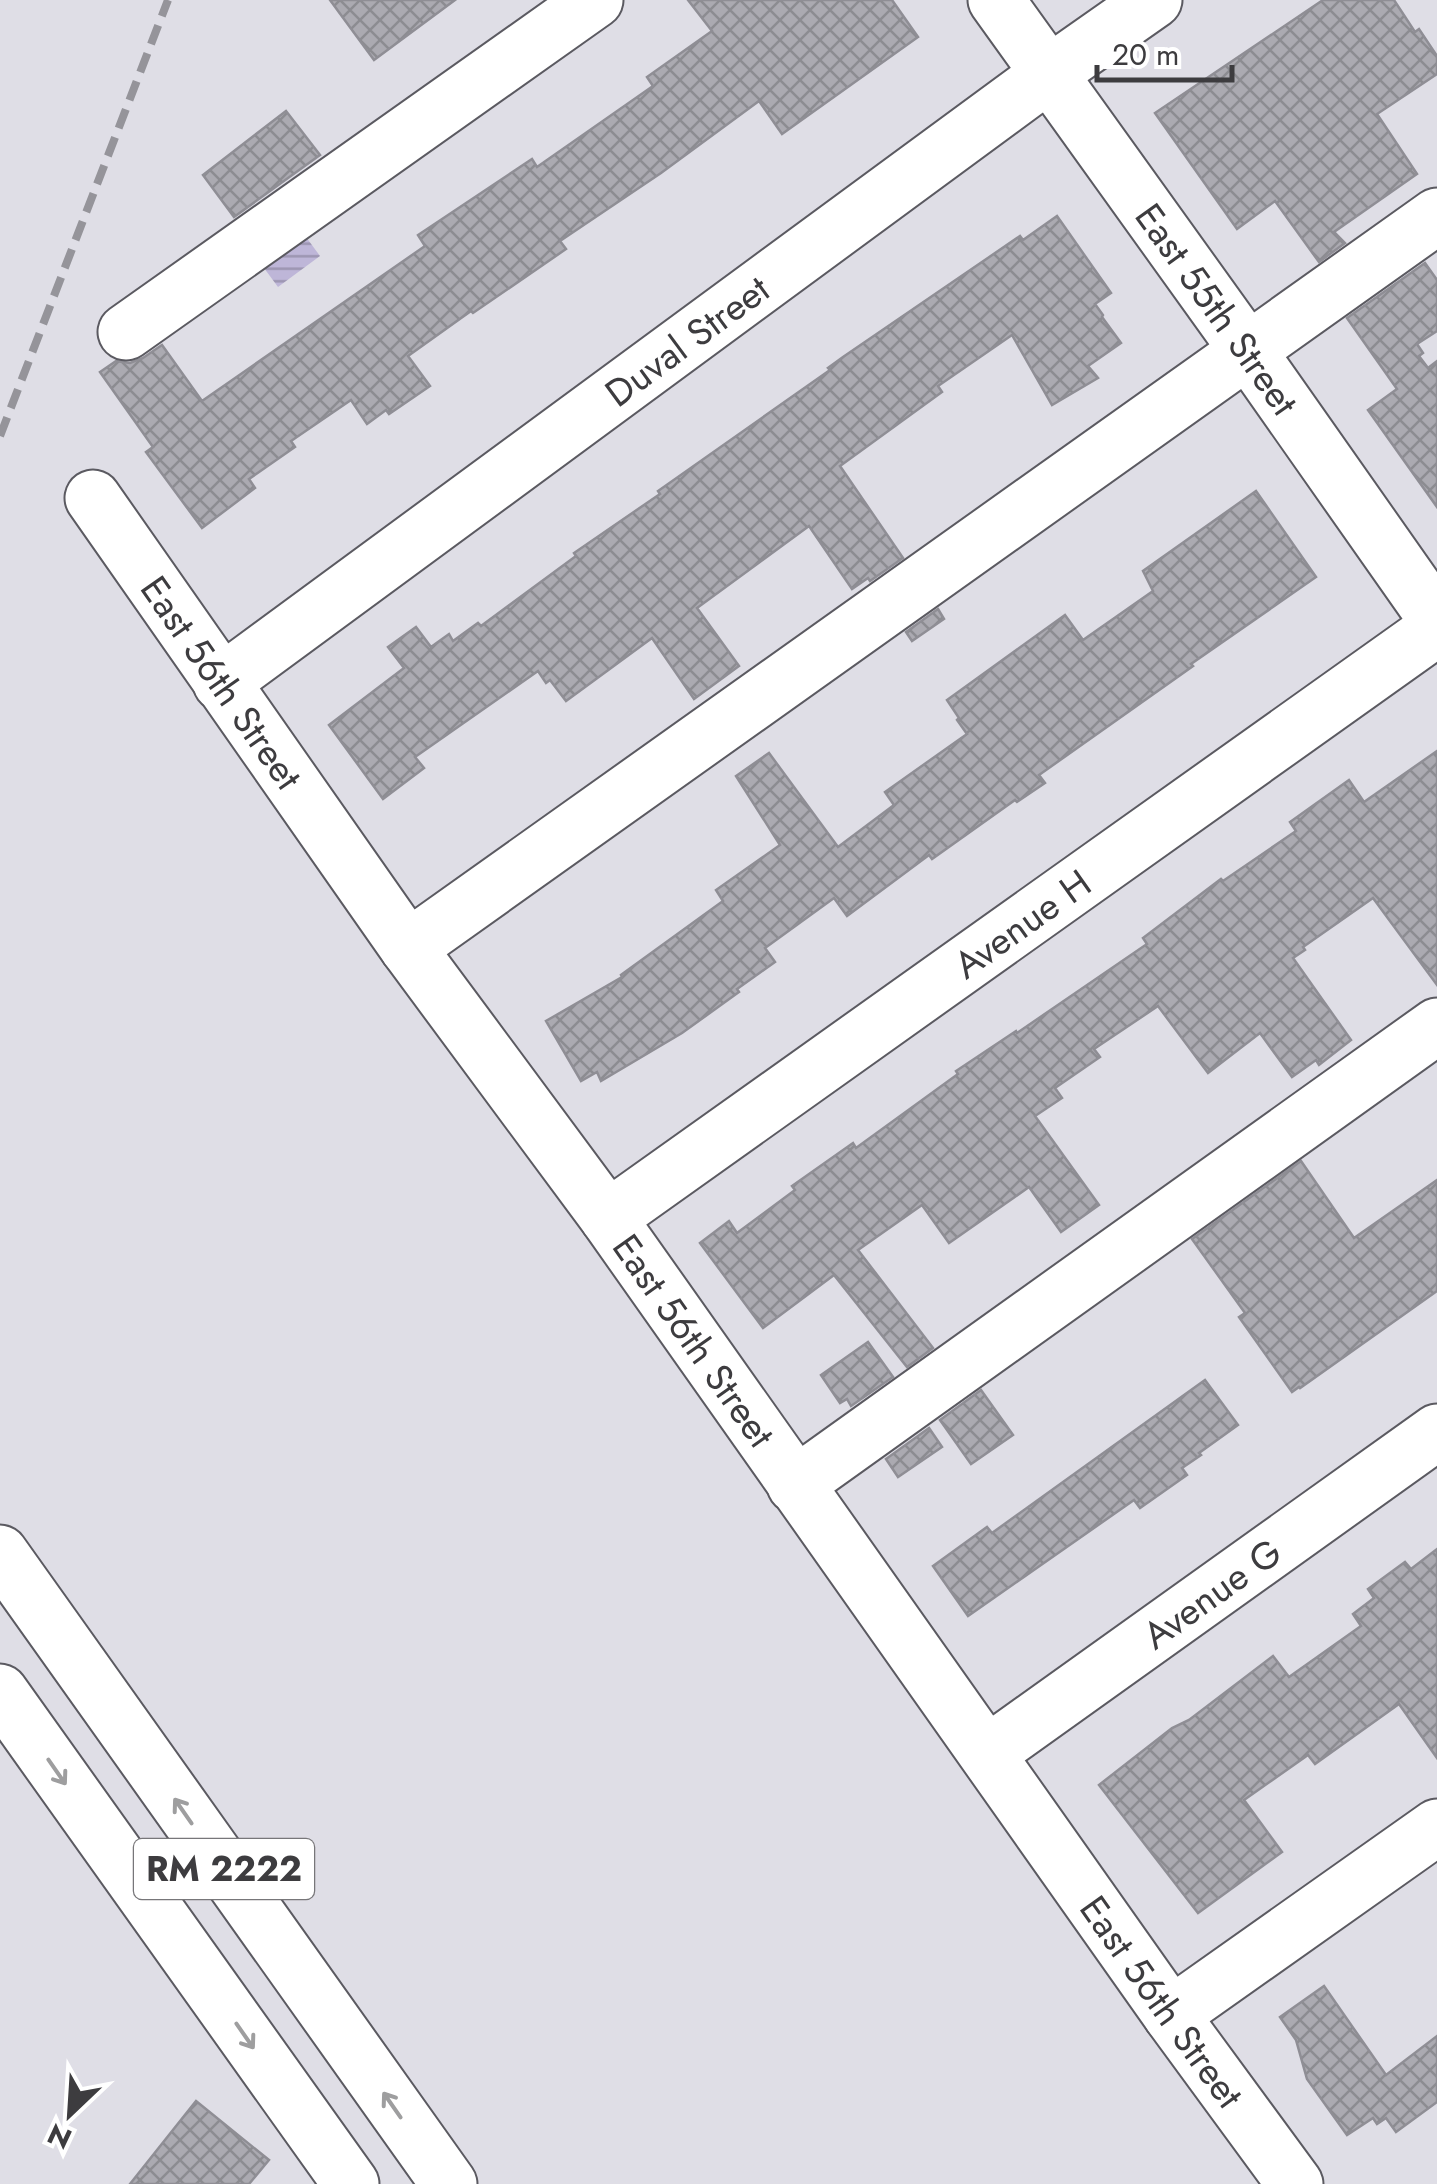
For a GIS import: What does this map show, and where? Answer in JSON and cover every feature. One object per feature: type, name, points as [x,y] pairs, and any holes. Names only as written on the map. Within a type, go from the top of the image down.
[{"type":"street","points":[[126,332],[594,0]]},
{"type":"street","name":"East 55th Street","points":[[996,0],[1437,620]]},
{"type":"street","name":"Duval Street","points":[[221,683],[1154,0]]},
{"type":"street","points":[[408,948],[1437,216]]},
{"type":"street","name":"East 56th Street","points":[[94,498],[408,948],[608,1218],[1294,2184]]},
{"type":"street","name":"Avenue H","points":[[608,1218],[1437,628]]},
{"type":"street","points":[[794,1485],[1437,1026]]},
{"type":"street","name":"Avenue G","points":[[988,1753],[1437,1432]]},
{"type":"street","name":"RM 2222","points":[[0,1553],[448,2184]]},
{"type":"street","name":"RM 2222","points":[[0,1692],[351,2184]]},
{"type":"street","points":[[1171,2015],[1437,1827]]},
{"type":"shaded area","points":[[306,237],[320,256],[278,287],[264,268]]},
{"type":"building","points":[[330,0],[455,0],[374,60]]},
{"type":"building","points":[[688,0],[892,0],[918,37],[782,134],[759,101],[560,241],[566,249],[408,356],[430,386],[367,424],[351,400],[291,441],[295,447],[249,479],[255,488],[202,528],[146,452],[153,447],[100,372],[116,361],[130,363],[143,358],[162,345],[202,401],[425,246],[418,235],[532,159],[537,167],[653,86],[647,77],[712,31]]},
{"type":"building","points":[[1323,0],[1394,0],[1437,56],[1437,74],[1377,114],[1417,174],[1334,232],[1345,243],[1319,262],[1275,201],[1237,229],[1155,113]]},
{"type":"building","points":[[286,111],[320,155],[234,217],[203,175]]},
{"type":"building","points":[[1057,216],[1111,293],[1095,304],[1121,343],[1088,366],[1098,378],[1052,405],[1012,335],[938,386],[942,392],[840,466],[903,558],[852,589],[809,526],[697,608],[739,666],[694,699],[652,638],[566,701],[538,671],[415,757],[424,768],[383,799],[329,725],[404,668],[388,647],[416,627],[431,647],[449,634],[453,641],[478,623],[481,626],[576,556],[574,553],[843,357],[1020,236],[1023,240]]},
{"type":"building","points":[[1425,263],[1437,280],[1437,331],[1417,344],[1423,353],[1419,356],[1428,368],[1437,361],[1437,507],[1368,410],[1397,389],[1347,318]]},
{"type":"building","points":[[1256,491],[1316,577],[1039,775],[1045,783],[932,859],[929,855],[847,916],[834,898],[765,948],[775,962],[682,1033],[601,1081],[597,1072],[581,1081],[546,1021],[622,977],[723,901],[716,890],[780,845],[736,776],[769,753],[838,847],[894,805],[885,792],[967,734],[947,700],[1065,615],[1083,640],[1153,591],[1143,571]]},
{"type":"building","points":[[938,609],[944,619],[912,641],[906,632]]},
{"type":"building","points":[[1437,751],[1437,985],[1373,898],[1293,958],[1351,1040],[1319,1065],[1316,1060],[1292,1077],[1260,1033],[1208,1073],[1158,1006],[1094,1049],[1100,1057],[1055,1088],[1062,1098],[1035,1116],[1099,1205],[1061,1232],[1029,1187],[949,1243],[922,1205],[858,1250],[933,1348],[907,1367],[834,1275],[763,1328],[700,1243],[729,1221],[737,1233],[795,1190],[792,1186],[853,1143],[856,1148],[958,1074],[956,1071],[1147,944],[1143,938],[1221,879],[1296,831],[1290,822],[1349,780],[1364,802]]},
{"type":"building","points":[[1301,1161],[1354,1238],[1437,1180],[1437,1291],[1292,1392],[1239,1317],[1245,1313],[1192,1239]]},
{"type":"building","points":[[868,1342],[893,1377],[851,1406],[847,1399],[840,1403],[821,1375]]},
{"type":"building","points":[[1205,1380],[1238,1425],[1182,1468],[1187,1475],[1140,1508],[1134,1500],[968,1616],[933,1566],[987,1527],[992,1533]]},
{"type":"building","points":[[981,1390],[1013,1435],[971,1464],[940,1420]]},
{"type":"building","points":[[929,1428],[942,1447],[898,1477],[886,1459]]},
{"type":"building","points":[[1437,1549],[1437,1758],[1399,1704],[1315,1764],[1308,1755],[1244,1800],[1282,1852],[1198,1913],[1099,1785],[1273,1656],[1289,1677],[1361,1626],[1353,1614],[1374,1598],[1368,1589],[1405,1562],[1411,1569]]},
{"type":"building","points":[[1324,1986],[1386,2075],[1437,2036],[1437,2102],[1396,2132],[1386,2118],[1377,2124],[1373,2118],[1347,2135],[1307,2079],[1296,2040],[1280,2017]]},
{"type":"building","points":[[196,2101],[269,2160],[249,2184],[130,2184]]},
{"type":"railway","points":[[0,436],[168,0]]}]
